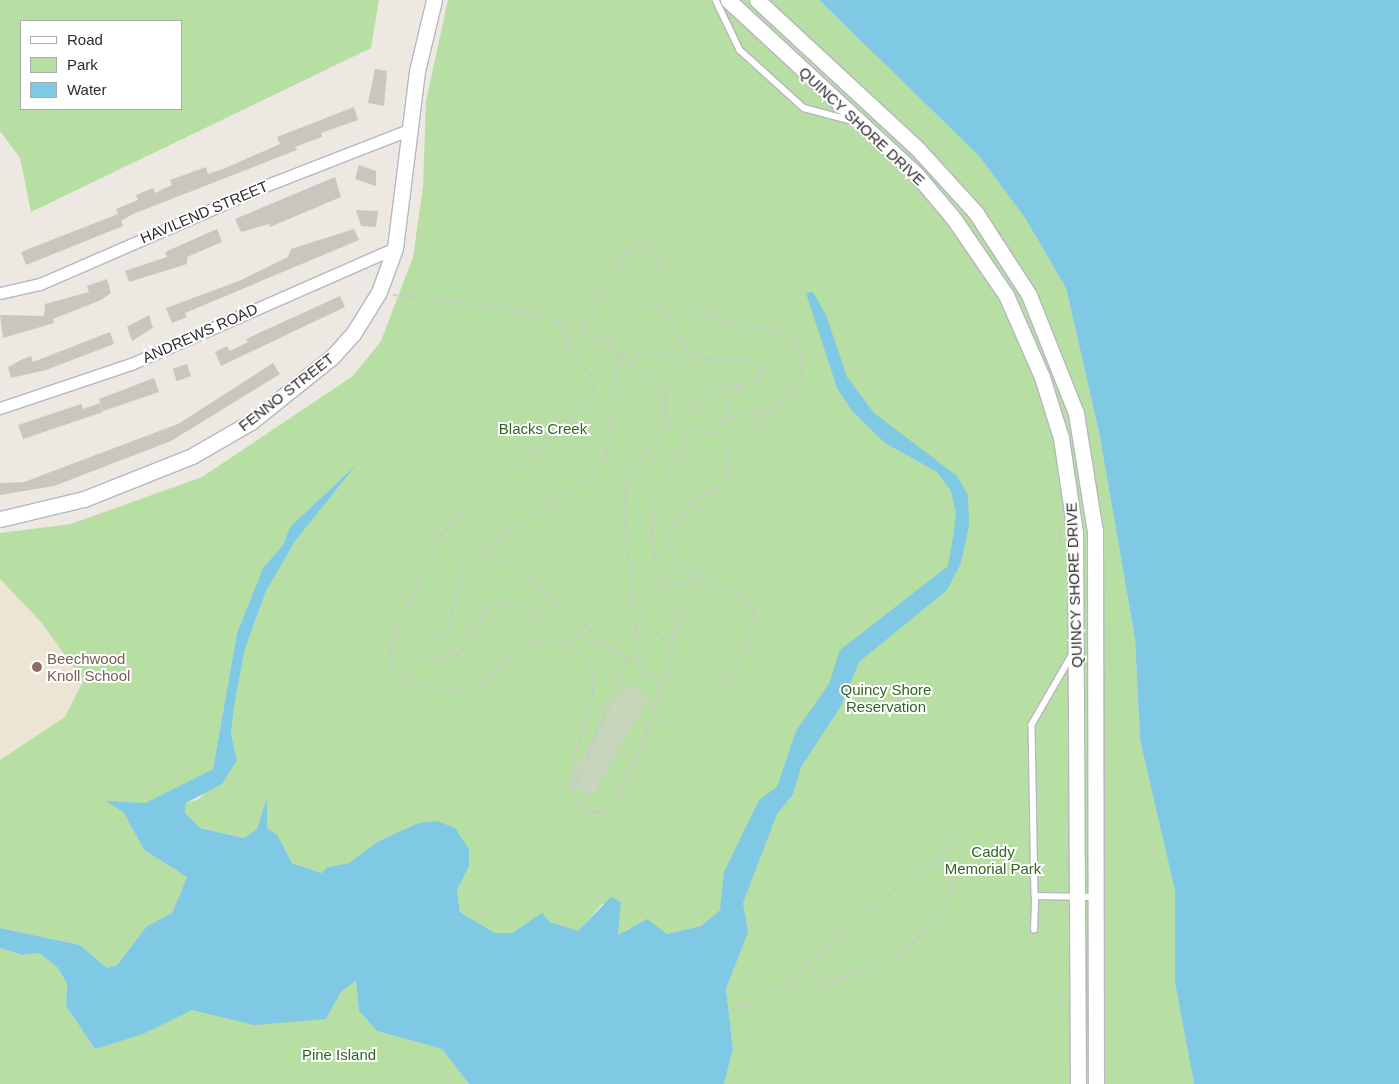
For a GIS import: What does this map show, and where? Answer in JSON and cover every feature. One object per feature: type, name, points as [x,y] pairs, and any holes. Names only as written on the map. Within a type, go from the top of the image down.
[{"type":"main road","name":"FENNO STREET","points":[[0,519],[93,496],[147,477],[224,440],[332,357],[379,292],[395,248],[408,130],[434,0]]},
{"type":"main road","name":"QUINCY SHORE DRIVE","points":[[728,0],[917,175],[971,240],[1006,295],[1042,377],[1062,438],[1073,504],[1077,649],[1078,1084]]},
{"type":"main road","name":"QUINCY SHORE DRIVE","points":[[757,0],[916,147],[976,213],[1029,295],[1063,375],[1082,436],[1095,531],[1098,897],[1096,1084]]},
{"type":"street","name":"HAVILEND STREET","points":[[0,293],[40,284],[265,186],[408,130]]},
{"type":"street","name":"ANDREWS ROAD","points":[[0,408],[131,364],[395,248]]},
{"type":"lane","points":[[716,0],[736,45],[804,108],[861,123]]},
{"type":"lane","points":[[1034,930],[1032,725],[1060,671],[1077,649]]},
{"type":"lane","points":[[1035,896],[1098,897]]},
{"type":"path","points":[[767,116],[777,105]]},
{"type":"path","points":[[580,332],[630,246],[645,248],[699,310],[727,322],[780,331],[794,340],[801,355],[802,376],[788,400],[774,412],[730,442],[726,456],[730,474],[722,486],[692,502],[671,532],[671,547],[682,566],[747,600],[755,610],[748,648],[727,679],[646,735]]},
{"type":"path","points":[[379,292],[515,309],[557,321],[608,344],[665,393],[666,427]]},
{"type":"path","points":[[608,344],[649,302],[669,317],[691,358]]},
{"type":"path","points":[[557,321],[568,348],[592,378],[594,388],[585,407],[442,533],[398,626],[391,654],[395,672],[409,683],[440,692],[468,690],[483,681],[527,643],[568,644],[585,656],[593,692],[574,759],[573,792],[580,806],[606,811],[618,797],[646,735],[659,690],[657,677]]},
{"type":"path","points":[[618,354],[746,360],[762,367],[759,381],[743,383],[711,393],[666,427],[626,487],[624,514],[637,610],[640,665]]},
{"type":"path","points":[[615,649],[516,605],[492,604],[460,653],[433,660],[424,657],[423,652],[449,628],[461,570],[487,547],[591,477],[607,451],[618,354]]},
{"type":"path","points":[[487,547],[615,649],[640,665],[646,674],[657,677],[666,675],[673,663],[670,645],[683,611],[678,599],[666,589],[652,534],[656,498],[688,436],[697,430],[713,434],[725,420],[728,402],[743,383]]},
{"type":"path","points":[[725,420],[774,412]]},
{"type":"path","points":[[1059,525],[1061,553]]},
{"type":"path","points":[[666,589],[705,578]]},
{"type":"path","points":[[637,610],[670,645]]},
{"type":"path","points":[[573,792],[627,658]]},
{"type":"path","points":[[729,1009],[764,1002],[812,965],[893,890],[938,860],[959,834]]},
{"type":"path","points":[[812,965],[818,980],[825,984],[886,964],[922,935],[953,889],[938,860]]},
{"type":"path","points":[[1027,957],[1034,930]]},
{"type":"path","points":[[1061,1007],[1066,988]]},
{"type":"shaded area","name":"Beechwood Knoll School","points":[[0,579],[42,623],[83,681],[65,717],[0,760]]},
{"type":"green space","points":[[0,0],[379,0],[371,48],[31,212],[20,158],[0,131]]},
{"type":"green space","points":[[448,0],[819,0],[979,156],[1025,218],[1066,288],[1099,432],[1135,639],[1140,740],[1175,891],[1175,983],[1194,1084],[724,1084],[733,1049],[726,989],[735,966],[720,910],[701,926],[667,934],[629,928],[618,936],[620,902],[602,904],[578,932],[550,922],[542,914],[512,933],[495,933],[460,912],[457,890],[469,866],[455,828],[438,821],[418,823],[377,842],[349,863],[328,867],[321,873],[292,863],[278,836],[267,828],[267,800],[257,829],[244,838],[200,828],[185,813],[186,803],[199,799],[237,760],[231,734],[234,707],[245,649],[266,591],[296,540],[352,469],[290,527],[283,545],[263,568],[237,633],[213,769],[145,803],[108,802],[124,813],[144,850],[187,877],[172,913],[147,926],[117,965],[107,968],[80,945],[0,928],[0,760],[65,717],[83,681],[42,623],[0,579],[0,533],[71,524],[202,477],[353,376],[381,341],[413,257],[423,187],[426,101]]},
{"type":"green space","points":[[625,683],[649,697],[591,797],[567,783]]},
{"type":"green space","name":"Pine Island","points":[[0,948],[23,955],[39,953],[58,968],[67,984],[66,1006],[95,1049],[192,1010],[326,1019],[341,992],[356,979],[359,1011],[377,1031],[442,1049],[469,1084],[0,1084]]},
{"type":"water","points":[[819,0],[1399,0],[1399,1084],[1194,1084],[1175,983],[1175,891],[1140,740],[1135,639],[1099,432],[1066,288],[1025,218],[979,156]]},
{"type":"water","points":[[813,292],[826,315],[847,377],[874,413],[957,476],[968,495],[969,525],[961,563],[947,590],[859,662],[841,706],[801,767],[793,794],[777,814],[743,903],[748,932],[726,989],[733,1049],[724,1084],[469,1084],[442,1049],[377,1031],[359,1011],[356,980],[341,992],[326,1019],[254,1025],[192,1010],[143,1034],[95,1049],[66,1006],[67,984],[58,968],[39,953],[23,955],[0,948],[0,928],[80,945],[107,968],[117,965],[147,926],[172,913],[187,877],[144,850],[124,813],[106,801],[145,803],[213,769],[237,633],[263,568],[283,545],[290,527],[356,465],[296,540],[266,591],[245,649],[234,707],[231,734],[237,760],[222,784],[186,803],[185,813],[200,828],[244,838],[257,829],[267,798],[267,828],[278,836],[292,863],[321,873],[328,867],[349,863],[377,842],[418,823],[438,821],[455,828],[469,849],[469,866],[457,890],[460,912],[495,933],[512,933],[542,913],[550,922],[578,931],[611,897],[621,902],[618,935],[647,919],[667,934],[701,926],[720,910],[724,872],[759,800],[777,787],[796,731],[829,684],[840,650],[948,566],[953,538],[956,513],[951,491],[937,472],[885,443],[853,412],[837,388],[806,293]]},
{"type":"building","points":[[375,69],[387,71],[384,106],[368,103]]},
{"type":"building","points":[[354,107],[358,120],[321,133],[322,137],[295,147],[297,150],[133,214],[121,221],[123,226],[26,265],[21,252],[118,214],[116,209],[138,200],[136,195],[153,188],[155,193],[172,185],[170,180],[206,167],[208,174],[228,167],[280,144],[277,137]]},
{"type":"building","points":[[359,165],[376,171],[376,186],[355,179]]},
{"type":"building","points":[[335,177],[341,197],[270,227],[269,224],[241,232],[235,219]]},
{"type":"building","points":[[356,210],[378,211],[376,227],[361,226]]},
{"type":"building","points":[[217,229],[222,242],[187,257],[187,264],[129,282],[125,271],[167,257],[165,252]]},
{"type":"building","points":[[354,229],[359,240],[185,313],[187,317],[172,323],[166,308],[239,281],[288,257],[291,249]]},
{"type":"building","points":[[107,279],[111,293],[101,300],[53,319],[54,323],[3,338],[0,315],[44,316],[45,304],[89,292],[87,286]]},
{"type":"building","points":[[340,296],[345,307],[221,366],[215,352],[227,346],[230,351],[248,342],[246,339]]},
{"type":"building","points":[[149,315],[153,328],[132,341],[127,327]]},
{"type":"building","points":[[110,332],[114,344],[46,370],[11,378],[8,367],[23,359],[31,356],[33,362]]},
{"type":"building","points":[[273,363],[280,374],[171,441],[54,486],[0,495],[0,483],[24,482],[178,424]]},
{"type":"building","points":[[187,364],[191,376],[177,381],[173,369]]},
{"type":"building","points":[[154,378],[159,392],[103,411],[99,399]]},
{"type":"building","points":[[100,403],[103,412],[23,439],[18,425],[81,404],[83,409]]},
{"type":"place","name":"Beechwood Knoll School","points":[[37,667]]},
{"type":"park label","name":"Blacks Creek","points":[[543,429]]},
{"type":"park label","name":"Quincy Shore Reservation","points":[[886,698]]},
{"type":"park label","name":"Caddy Memorial Park","points":[[993,860]]}]
